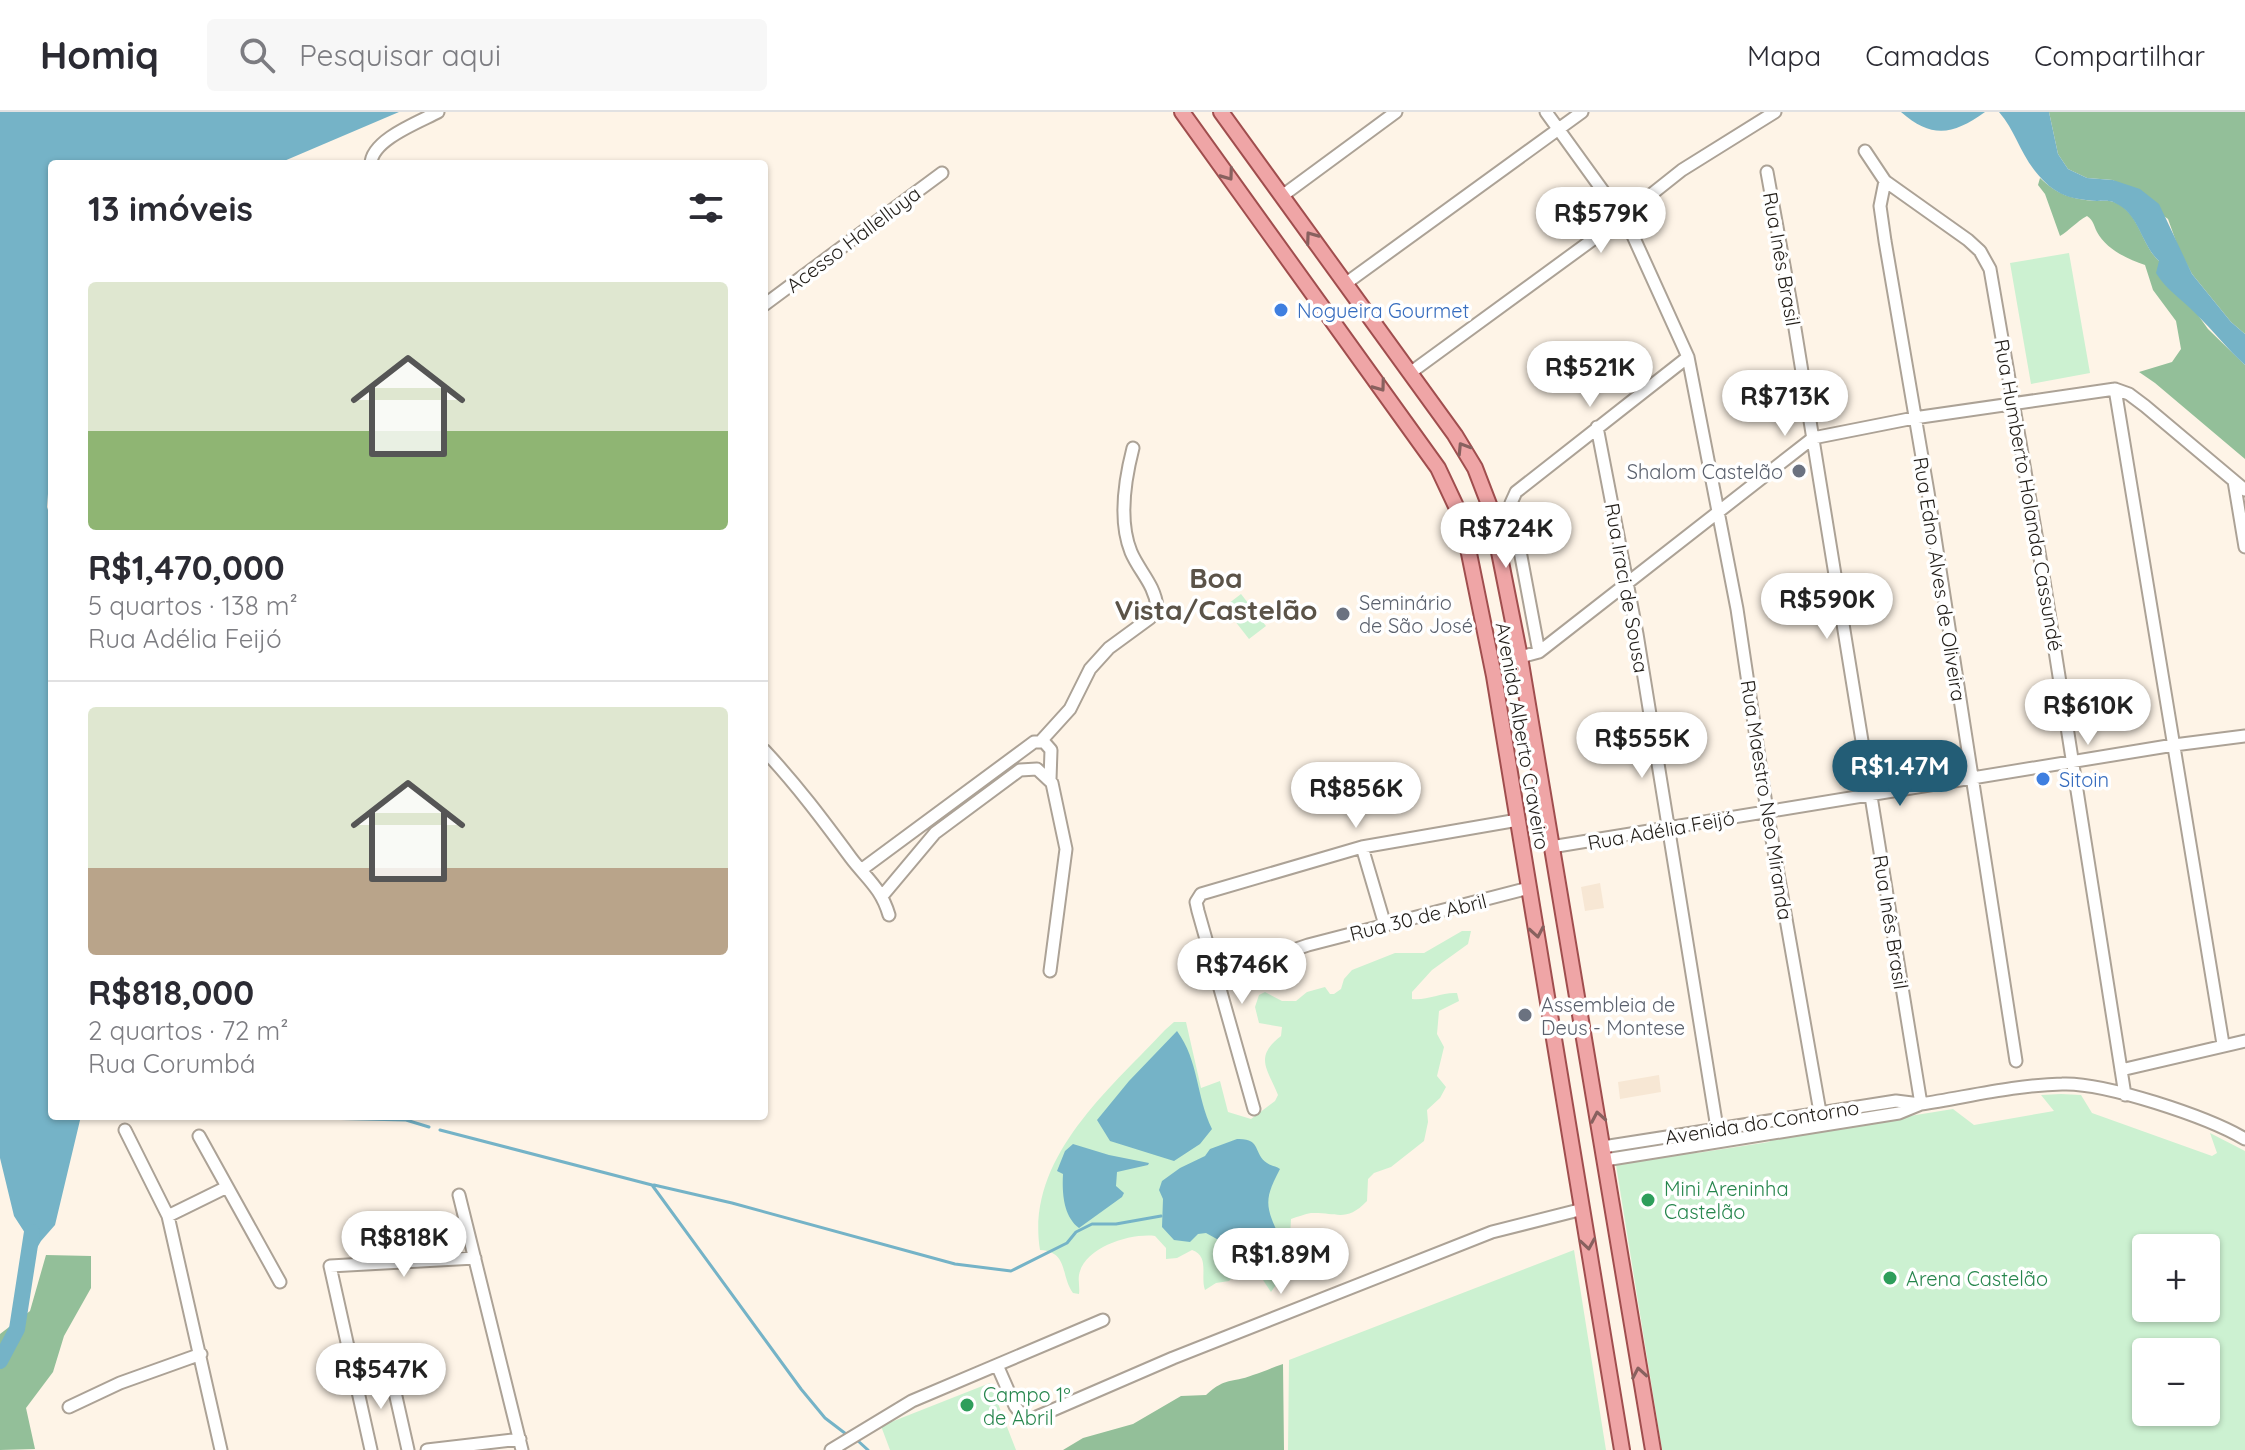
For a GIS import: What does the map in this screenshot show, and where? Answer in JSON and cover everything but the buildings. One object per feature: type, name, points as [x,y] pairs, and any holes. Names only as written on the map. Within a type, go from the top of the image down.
[{"type":"main road","name":"Avenida Alberto Craveiro","points":[[1182,112],[1438,468],[1462,519],[1491,662],[1622,1450]]},
{"type":"main road","name":"Avenida Alberto Craveiro","points":[[1221,112],[1460,443],[1483,486],[1490,507],[1520,657],[1653,1450]]},
{"type":"main road","points":[[1491,662],[1520,657]]},
{"type":"street","points":[[372,160],[373,153],[390,137],[438,112]]},
{"type":"street","points":[[1282,196],[1396,112]]},
{"type":"street","name":"Rua Maestro Neo Miranda","points":[[1546,112],[1623,217],[1642,252],[1688,357],[1737,609],[1767,811],[1820,1112]]},
{"type":"street","points":[[1345,284],[1582,112]]},
{"type":"street","points":[[1410,373],[1682,170],[1775,112]]},
{"type":"street","points":[[1865,151],[1885,181]]},
{"type":"street","name":"Rua Inês Brasil","points":[[1767,172],[1921,1104]]},
{"type":"street","name":"Acesso Hallelluya","points":[[768,302],[942,173]]},
{"type":"street","name":"Rua Humberto Holanda Cassundé","points":[[1885,181],[1968,240],[1986,260],[2014,405],[2125,1095]]},
{"type":"street","name":"Rua Edno Alves de Oliveira","points":[[1885,181],[1880,197],[1881,214],[2016,1061]]},
{"type":"street","points":[[1539,652],[1511,503],[1516,492],[1688,357]]},
{"type":"street","points":[[2115,389],[2223,1044]]},
{"type":"street","points":[[1520,657],[1539,652],[1813,438],[1914,418],[2115,389],[2129,394],[2145,406],[2245,490]]},
{"type":"street","name":"Rua Iraci de Sousa","points":[[1597,427],[1628,584],[1717,1128]]},
{"type":"street","points":[[861,870],[1017,753],[1041,741],[1070,709],[1090,669],[1121,638],[1150,618],[1157,607],[1147,577],[1131,552],[1126,533],[1125,476],[1133,448]]},
{"type":"street","points":[[2234,481],[2245,547]]},
{"type":"street","name":"Rua Adélia Feijó","points":[[1551,847],[2245,736]]},
{"type":"street","points":[[1041,741],[1052,753],[1050,780],[1066,849],[1050,971]]},
{"type":"street","points":[[768,754],[793,780],[883,895],[889,915]]},
{"type":"street","points":[[883,895],[935,833],[1015,774],[1031,768],[1050,780]]},
{"type":"street","points":[[1254,1109],[1196,902],[1201,894],[1362,847],[1518,820]]},
{"type":"street","points":[[1362,847],[1385,925]]},
{"type":"street","name":"Rua 30 de Abril","points":[[1215,977],[1308,945],[1529,888]]},
{"type":"street","points":[[2121,1070],[2245,1041]]},
{"type":"street","name":"Avenida do Contorno","points":[[1604,1153],[1899,1113],[1921,1104],[2065,1083],[2089,1085],[2125,1095],[2212,1123],[2245,1139]]},
{"type":"street","name":"Avenida do Contorno","points":[[1604,1153],[1717,1128],[1820,1112],[1896,1101],[1921,1104]]},
{"type":"street","points":[[125,1130],[168,1216],[221,1450]]},
{"type":"street","points":[[199,1136],[272,1273],[280,1282]]},
{"type":"street","points":[[168,1216],[227,1187]]},
{"type":"street","points":[[427,1450],[521,1444],[459,1195]]},
{"type":"street","points":[[997,1365],[1018,1411],[1024,1418],[1032,1419],[1173,1358],[1492,1232],[1583,1209]]},
{"type":"street","points":[[371,1450],[330,1266],[475,1258]]},
{"type":"street","points":[[831,1450],[912,1401],[1103,1320]]},
{"type":"street","points":[[69,1407],[120,1383],[201,1354]]},
{"type":"street","points":[[390,1370],[408,1450]]},
{"type":"shaded area","points":[[1600,883],[1604,908],[1585,911],[1581,887]]},
{"type":"shaded area","points":[[1659,1075],[1661,1092],[1620,1099],[1618,1082]]},
{"type":"green space","points":[[2049,112],[2245,112],[2245,334],[2231,322],[2192,274],[2168,219],[2113,180],[2087,178],[2068,169],[2058,154]]},
{"type":"green space","points":[[2040,178],[2065,195],[2112,201],[2122,206],[2208,329],[2245,365],[2245,459],[2139,372],[2172,362],[2181,349],[2176,321],[2153,290],[2145,265],[2111,248],[2087,216],[2060,236],[2045,194],[2038,185]]},
{"type":"green space","points":[[2069,253],[2090,373],[2031,384],[2010,263]]},
{"type":"green space","points":[[1241,594],[1266,626],[1249,639],[1224,607]]},
{"type":"green space","points":[[1462,931],[1471,931],[1468,944],[1432,970],[1412,992],[1412,999],[1457,993],[1459,1001],[1439,1011],[1437,1034],[1444,1047],[1437,1076],[1446,1087],[1427,1110],[1424,1141],[1391,1167],[1374,1173],[1368,1179],[1367,1201],[1360,1208],[1341,1215],[1311,1213],[1291,1219],[1290,1237],[1301,1273],[1296,1277],[1280,1279],[1271,1292],[1257,1271],[1238,1270],[1229,1281],[1216,1283],[1205,1290],[1203,1262],[1198,1253],[1192,1250],[1177,1258],[1166,1259],[1166,1248],[1155,1236],[1145,1236],[1110,1244],[1090,1257],[1079,1275],[1079,1294],[1073,1293],[1060,1260],[1056,1255],[1040,1250],[1039,1217],[1045,1185],[1058,1156],[1076,1128],[1097,1101],[1165,1030],[1174,1022],[1186,1022],[1201,1088],[1220,1081],[1228,1112],[1251,1119],[1275,1101],[1278,1095],[1265,1057],[1281,1036],[1282,1027],[1259,1023],[1255,1007],[1259,995],[1265,992],[1282,1001],[1296,1001],[1307,992],[1325,987],[1330,994],[1334,994],[1341,989],[1344,979],[1352,970],[1395,953],[1424,953]]},
{"type":"green space","name":"Arena Castelão","points":[[2041,1095],[2081,1095],[2092,1113],[2212,1156],[2217,1153],[2210,1133],[2245,1151],[2245,1450],[1662,1450],[1616,1165],[1953,1109],[1974,1125],[2054,1111]]},
{"type":"green space","points":[[1574,1250],[1606,1450],[1288,1450],[1289,1360]]},
{"type":"green space","points":[[46,1255],[91,1256],[91,1288],[64,1336],[53,1372],[26,1408],[35,1449],[0,1450],[0,1334],[30,1311]]},
{"type":"green space","points":[[1283,1364],[1284,1450],[1063,1450],[1083,1438],[1133,1424],[1181,1396],[1206,1395],[1224,1383]]},
{"type":"green space","name":"Campo 1º de Abril","points":[[990,1383],[1016,1450],[890,1450],[881,1426]]},
{"type":"water","points":[[0,112],[399,112],[286,160],[48,160],[48,1120],[80,1120],[55,1225],[30,1260],[25,1233],[14,1216],[0,1158]]},
{"type":"water","points":[[1901,112],[1985,112],[1963,126],[1943,131],[1923,127]]},
{"type":"water","points":[[1999,112],[2049,112],[2058,154],[2068,169],[2087,178],[2113,180],[2140,189],[2159,204],[2192,274],[2231,322],[2245,334],[2245,365],[2160,279],[2156,273],[2159,261],[2129,214],[2113,202],[2076,198],[2052,188],[2031,165]]},
{"type":"water","points":[[1177,1031],[1190,1054],[1212,1129],[1200,1144],[1174,1161],[1110,1141],[1097,1120]]},
{"type":"water","points":[[1237,1139],[1250,1141],[1263,1159],[1280,1169],[1268,1200],[1277,1231],[1275,1236],[1224,1243],[1206,1233],[1198,1234],[1190,1242],[1174,1240],[1162,1227],[1163,1199],[1159,1190],[1162,1181],[1205,1156],[1210,1149]]},
{"type":"water","points":[[1073,1144],[1149,1163],[1117,1172],[1116,1186],[1124,1193],[1122,1197],[1079,1228],[1067,1210],[1063,1196],[1063,1174],[1057,1171],[1065,1151]]},
{"type":"waterway","points":[[406,1120],[429,1127]]},
{"type":"waterway","points":[[440,1130],[652,1185],[801,1389],[825,1418],[846,1434]]},
{"type":"waterway","points":[[654,1185],[955,1264],[1011,1271],[1067,1243],[1076,1232],[1092,1224],[1116,1224],[1161,1216]]},
{"type":"waterway","points":[[0,1361],[17,1329],[32,1232]]},
{"type":"waterway","points":[[857,1440],[868,1450]]},
{"type":"place","name":"Nogueira Gourmet","points":[[1281,310]]},
{"type":"place","name":"Shalom Castelão","points":[[1799,471]]},
{"type":"place","name":"Seminário de São José","points":[[1343,614]]},
{"type":"place","name":"Sitoin","points":[[2043,779]]},
{"type":"place","name":"Assembleia de Deus - Montese","points":[[1525,1015]]},
{"type":"place","name":"Mini Areninha Castelão","points":[[1648,1200]]},
{"type":"place","name":"Arena Castelão","points":[[1890,1278]]},
{"type":"place","name":"Campo 1º de Abril","points":[[967,1405]]},
{"type":"district","name":"Boa Vista/Castelão","points":[[1216,593]]}]
